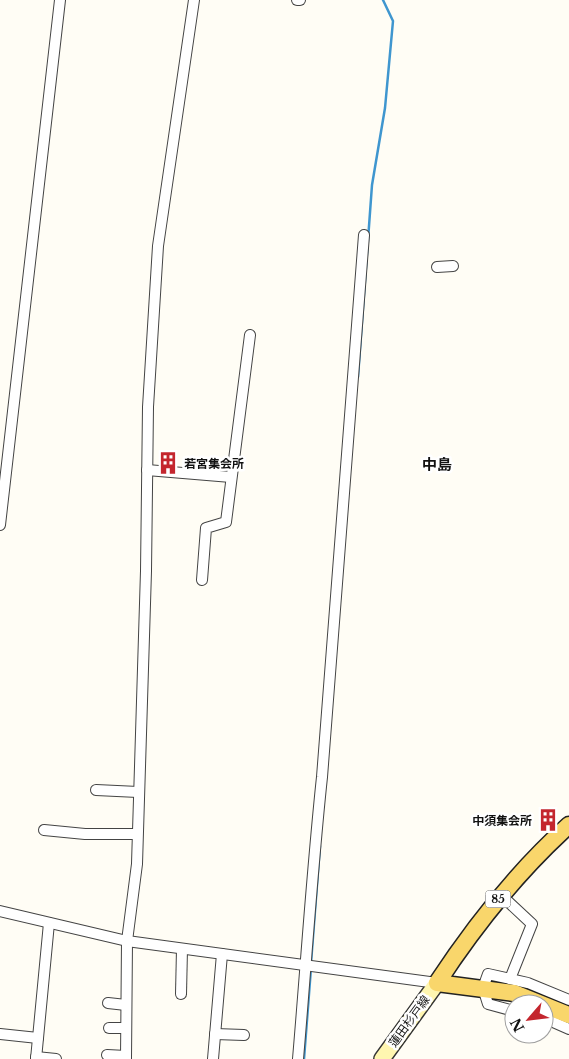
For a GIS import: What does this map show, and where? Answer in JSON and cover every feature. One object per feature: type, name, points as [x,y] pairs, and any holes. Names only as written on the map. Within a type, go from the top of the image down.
[{"type":"main road","name":"85","points":[[437,983],[463,943],[501,895],[569,825]]},
{"type":"main road","points":[[437,983],[514,993],[569,1015]]},
{"type":"main road","name":"蓮田杉戸線","points":[[382,1059],[437,983]]},
{"type":"street","points":[[0,525],[60,0]]},
{"type":"street","points":[[107,1055],[126,1058],[127,941],[137,864],[148,407],[158,246],[194,0]]},
{"type":"street","points":[[298,1059],[364,235]]},
{"type":"street","points":[[437,268],[453,266]]},
{"type":"street","points":[[202,580],[206,528],[226,522],[250,335]]},
{"type":"street","points":[[147,470],[231,477]]},
{"type":"street","points":[[96,790],[138,792]]},
{"type":"street","points":[[44,830],[85,834],[137,834]]},
{"type":"street","points":[[501,895],[532,924],[510,979]]},
{"type":"street","points":[[0,911],[127,941],[437,983]]},
{"type":"street","points":[[49,923],[36,1058],[56,1059]]},
{"type":"street","points":[[180,994],[182,949]]},
{"type":"street","points":[[213,1059],[222,954]]},
{"type":"street","points":[[504,1008],[488,1004],[482,988],[488,974],[540,987],[569,1000]]},
{"type":"street","points":[[108,1003],[126,1005]]},
{"type":"street","points":[[554,1022],[569,1028]]},
{"type":"street","points":[[109,1028],[126,1028]]},
{"type":"street","points":[[0,1034],[38,1038]]},
{"type":"street","points":[[215,1034],[244,1035]]},
{"type":"waterway","points":[[358,377],[372,185],[385,108],[393,21],[383,0]]},
{"type":"waterway","points":[[311,963],[320,846]]},
{"type":"waterway","points":[[304,1059],[311,968]]},
{"type":"place","name":"若宮集会所","points":[[168,463]]},
{"type":"place","name":"中須集会所","points":[[548,820]]},
{"type":"district","name":"中島","points":[[437,464]]}]
